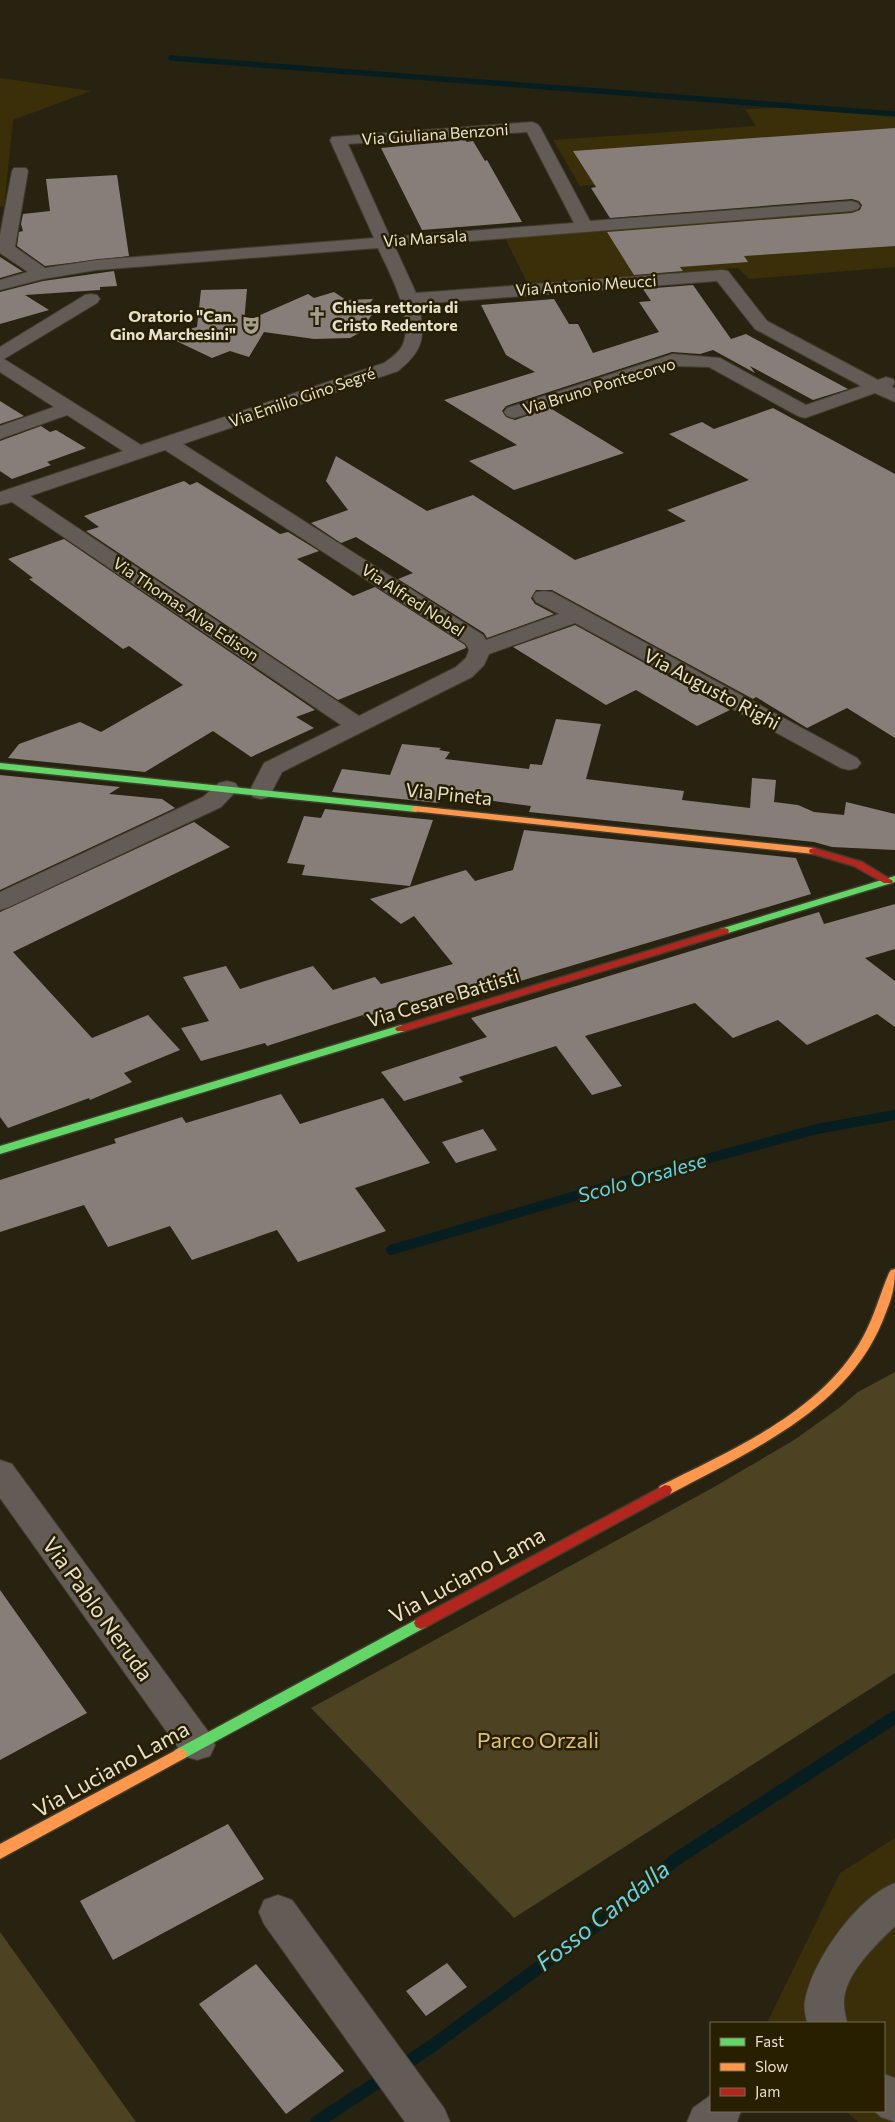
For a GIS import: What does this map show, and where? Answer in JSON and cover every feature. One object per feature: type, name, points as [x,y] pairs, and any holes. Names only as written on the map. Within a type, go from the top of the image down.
[{"type":"street","name":"Via Giuliana Benzoni","points":[[383,242],[338,140],[532,128],[584,226]]},
{"type":"street","points":[[20,171],[6,249],[42,274]]},
{"type":"street","name":"Via Marsala","points":[[0,285],[42,274],[97,265],[852,206]]},
{"type":"street","points":[[383,242],[410,299]]},
{"type":"street","name":"Via Antonio Meucci","points":[[410,299],[722,275],[761,325],[895,396]]},
{"type":"street","points":[[0,355],[91,299]]},
{"type":"street","name":"Via Emilio Gino Segré","points":[[7,496],[391,366],[406,356],[415,342],[410,299]]},
{"type":"street","name":"Via Bruno Pontecorvo","points":[[514,412],[673,360],[713,362],[805,412],[895,380]]},
{"type":"street","points":[[0,364],[138,452]]},
{"type":"street","points":[[0,433],[68,408]]},
{"type":"street","name":"Via Alfred Nobel","points":[[167,442],[475,640],[480,650],[476,660],[464,672],[272,768],[261,792]]},
{"type":"street","name":"Via Thomas Alva Edison","points":[[7,496],[357,725]]},
{"type":"street","name":"Via Augusto Righi","points":[[544,597],[849,763]]},
{"type":"street","points":[[480,650],[576,615]]},
{"type":"street","name":"Via Pineta","points":[[0,766],[227,788],[814,851],[831,854],[858,864],[891,880]]},
{"type":"street","points":[[0,902],[212,802],[227,788]]},
{"type":"street","name":"Via Cesare Battisti","points":[[0,1149],[891,880]]},
{"type":"street","name":"Via Luciano Lama","points":[[0,1852],[771,1433],[796,1416],[829,1389],[858,1355],[875,1324],[895,1273]]},
{"type":"street","name":"Via Pablo Neruda","points":[[0,1473],[197,1745]]},
{"type":"street","points":[[827,2022],[824,2002],[834,1970],[855,1940],[895,1900]]},
{"type":"street","points":[[278,1912],[429,2122]]},
{"type":"street","points":[[885,2095],[895,2103]]},
{"type":"street","points":[[708,2122],[720,2112]]},
{"type":"shaded area","points":[[0,78],[91,91],[13,120],[4,207],[0,206]]},
{"type":"shaded area","points":[[801,107],[895,114],[895,267],[749,279],[738,268],[528,284],[504,236],[865,208],[813,167],[580,186],[553,140],[756,126],[745,109]]},
{"type":"shaded area","points":[[895,1838],[895,2122],[858,2122],[846,2112],[885,2112],[885,2022],[767,2022],[840,1873]]},
{"type":"green space","name":"Parco Orzali","points":[[895,1372],[895,1673],[514,1918],[311,1708],[714,1487],[794,1440],[858,1392]]},
{"type":"green space","points":[[0,1932],[136,2122],[0,2122]]},
{"type":"building","points":[[895,128],[895,246],[744,256],[748,262],[680,267],[683,271],[634,275],[607,232],[852,213],[860,210],[862,205],[859,201],[852,199],[610,218],[591,188],[596,187],[573,151]]},
{"type":"building","points":[[465,140],[467,142],[473,141],[485,161],[487,160],[522,222],[422,230],[381,148]]},
{"type":"building","points":[[117,175],[129,256],[45,266],[17,246],[19,232],[23,231],[21,224],[23,214],[50,211],[46,179]]},
{"type":"building","points":[[0,257],[22,271],[24,271],[0,278]]},
{"type":"building","points":[[114,271],[117,286],[100,287],[100,290],[25,295],[49,310],[0,324],[0,292],[43,281]]},
{"type":"building","points":[[693,285],[731,339],[746,334],[848,389],[813,400],[750,366],[755,373],[713,350],[700,354],[672,352],[506,406],[502,411],[506,417],[515,420],[550,408],[624,453],[514,490],[469,461],[517,445],[444,400],[535,372],[506,355],[481,305],[554,299],[569,324],[578,324],[593,353],[659,332],[639,302],[651,301],[643,289]]},
{"type":"building","points":[[247,289],[244,322],[308,294],[314,298],[334,292],[346,300],[373,299],[367,307],[376,309],[359,333],[350,338],[314,339],[264,332],[249,357],[230,351],[212,358],[172,339],[187,336],[182,331],[197,327],[201,290]]},
{"type":"building","points":[[0,401],[24,416],[0,424]]},
{"type":"building","points":[[773,408],[895,474],[895,738],[847,708],[807,728],[756,697],[753,699],[552,590],[536,590],[531,598],[535,604],[554,614],[487,638],[484,633],[398,579],[413,573],[356,537],[341,543],[311,523],[348,510],[326,481],[336,456],[427,511],[473,495],[575,560],[686,521],[667,510],[749,480],[669,434],[702,422],[714,429]]},
{"type":"building","points":[[41,426],[50,432],[56,430],[86,448],[47,462],[51,465],[12,479],[0,471],[0,441]]},
{"type":"building","points":[[184,481],[190,485],[197,482],[280,534],[288,532],[319,551],[297,559],[353,596],[375,587],[465,645],[466,648],[338,700],[86,531],[99,527],[84,516]]},
{"type":"building","points":[[64,539],[315,710],[296,717],[314,728],[251,757],[213,731],[145,772],[8,758],[19,744],[80,722],[101,732],[183,685],[129,646],[123,649],[29,579],[33,578],[8,559]]},
{"type":"building","points":[[575,625],[730,710],[697,726],[636,690],[606,705],[513,647]]},
{"type":"building","points":[[556,719],[601,724],[586,779],[684,791],[682,800],[750,808],[752,778],[776,780],[774,802],[798,805],[814,812],[844,815],[846,802],[895,814],[895,850],[832,847],[814,842],[529,812],[531,806],[442,794],[439,803],[332,792],[342,769],[390,775],[402,744],[441,748],[439,750],[450,752],[445,759],[529,769],[530,764],[542,765]]},
{"type":"building","points":[[0,775],[120,787],[109,794],[162,799],[175,808],[0,890]]},
{"type":"building","points":[[325,809],[433,820],[410,886],[302,875],[305,865],[287,863],[304,816],[321,818]]},
{"type":"building","points":[[194,822],[230,847],[13,952],[92,1038],[148,1015],[180,1050],[124,1073],[132,1082],[90,1100],[89,1098],[8,1128],[0,1117],[0,912]]},
{"type":"building","points":[[524,830],[796,858],[811,894],[457,1000],[449,991],[364,1017],[363,1015],[267,1046],[265,1043],[201,1061],[181,1028],[209,1021],[183,977],[226,966],[240,989],[313,966],[333,990],[375,977],[381,984],[453,964],[414,916],[401,924],[370,899],[466,870],[475,881],[513,870]]},
{"type":"building","points":[[895,904],[895,949],[865,958],[895,981],[895,1027],[877,1014],[807,1045],[778,1020],[733,1038],[695,1003],[585,1036],[622,1086],[592,1095],[556,1046],[459,1077],[463,1082],[404,1101],[381,1072],[487,1037],[471,1018],[819,912],[824,924]]},
{"type":"building","points":[[281,1094],[300,1124],[383,1098],[430,1163],[355,1188],[386,1231],[298,1262],[277,1230],[192,1260],[170,1226],[108,1247],[84,1205],[0,1232],[0,1180],[116,1143],[114,1139],[182,1117],[186,1123]]},
{"type":"building","points":[[483,1129],[497,1150],[456,1163],[442,1142]]},
{"type":"building","points":[[0,1590],[87,1713],[0,1760]]},
{"type":"building","points":[[228,1824],[264,1879],[113,1960],[80,1901]]},
{"type":"building","points":[[447,1963],[467,1987],[426,2016],[406,1991]]},
{"type":"building","points":[[256,1964],[344,2071],[286,2114],[199,2004]]},
{"type":"waterway","points":[[171,58],[895,114]]},
{"type":"waterway","name":"Scolo Orsalese","points":[[391,1250],[643,1176],[817,1129],[895,1115]]},
{"type":"waterway","name":"Fosso Candalla","points":[[399,2068],[432,2046],[594,1927],[675,1860],[895,1717]]},
{"type":"waterway","name":"Fosso Candalla","points":[[317,2122],[387,2076]]},
{"type":"traffic: fast","points":[[0,766],[416,809]]},
{"type":"traffic: fast","points":[[724,931],[895,879]]},
{"type":"traffic: fast","points":[[0,1150],[401,1029]]},
{"type":"traffic: fast","points":[[180,1754],[421,1623]]},
{"type":"traffic: slow","points":[[416,809],[814,851]]},
{"type":"traffic: slow","points":[[665,1490],[721,1461],[778,1428],[828,1390],[850,1366],[868,1340],[895,1273]]},
{"type":"traffic: slow","points":[[0,1852],[180,1754]]},
{"type":"traffic: jam","points":[[814,851],[858,864],[888,881]]},
{"type":"traffic: jam","points":[[401,1029],[724,931]]},
{"type":"traffic: jam","points":[[421,1623],[665,1490]]},
{"type":"place","name":"Chiesa rettoria di Cristo Redentore","points":[[317,316]]},
{"type":"place","name":"Oratorio \"Can. Gino Marchesini\"","points":[[251,325]]}]
